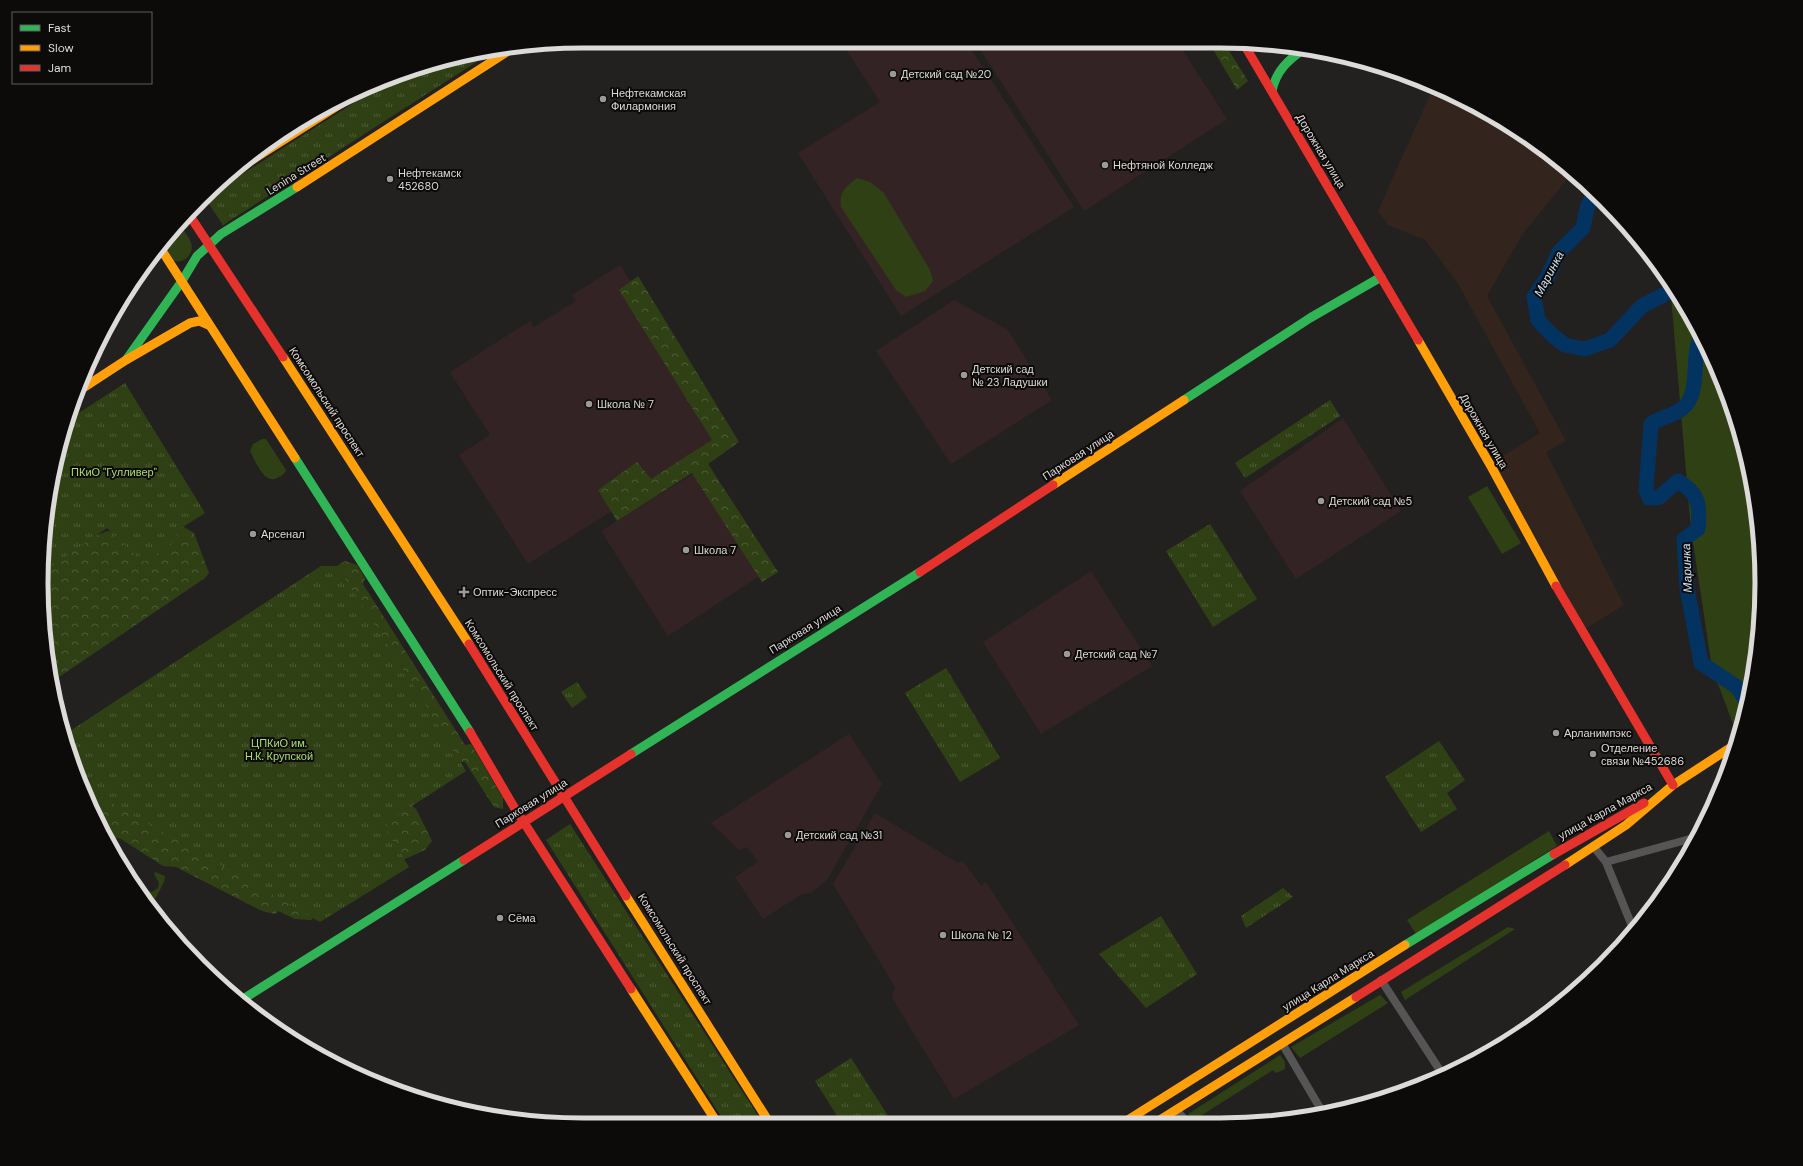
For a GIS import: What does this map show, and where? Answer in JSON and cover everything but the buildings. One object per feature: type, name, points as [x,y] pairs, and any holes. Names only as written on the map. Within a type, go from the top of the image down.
[{"type":"main road","name":"Дорожная улица","points":[[1247,49],[1492,468],[1567,606],[1673,785]]},
{"type":"main road","name":"Lenina Street","points":[[126,360],[182,281],[197,256],[221,234],[304,183],[503,54]]},
{"type":"main road","points":[[1272,91],[1274,80],[1278,71],[1287,61],[1297,54]]},
{"type":"main road","points":[[282,141],[316,120]]},
{"type":"main road","name":"Комсомольский проспект","points":[[192,219],[330,427],[469,644],[563,797],[766,1118]]},
{"type":"main road","points":[[163,252],[208,325],[474,738],[524,821],[714,1118]]},
{"type":"main road","points":[[167,259],[175,263],[183,262],[197,256]]},
{"type":"main road","name":"Парковая улица","points":[[245,998],[932,564],[1310,318],[1381,277]]},
{"type":"main road","name":"Lenina Street","points":[[86,386],[126,360],[190,323],[197,321],[204,322],[208,325]]},
{"type":"main road","points":[[1664,792],[1729,749]]},
{"type":"main road","name":"улица Карла Маркса","points":[[1163,1118],[1283,1045],[1381,980],[1626,825],[1664,792]]},
{"type":"main road","name":"улица Карла Маркса","points":[[1131,1118],[1561,850],[1664,792]]},
{"type":"main road","points":[[1328,994],[1337,1010]]},
{"type":"street","points":[[1606,862],[1689,839]]},
{"type":"street","points":[[1593,846],[1606,862],[1631,925]]},
{"type":"street","points":[[1381,980],[1440,1070]]},
{"type":"street","points":[[1283,1045],[1320,1109]]},
{"type":"street","points":[[1176,1110],[1183,1118]]},
{"type":"shaded area","points":[[845,48],[970,48],[1074,207],[901,316],[798,153],[880,102]]},
{"type":"shaded area","name":"Нефтяной Колледж","points":[[979,48],[1181,48],[1227,119],[1084,211]]},
{"type":"shaded area","points":[[1431,92],[1457,103],[1517,138],[1569,177],[1522,235],[1487,296],[1566,441],[1546,452],[1624,605],[1585,629],[1493,462],[1540,433],[1457,282],[1425,240],[1388,225],[1378,211]]},
{"type":"shaded area","name":"Школа № 7","points":[[620,265],[729,437],[528,564],[459,455],[490,435],[450,372],[530,321],[534,327],[576,301],[572,295]]},
{"type":"shaded area","name":"Детский сад № 23 Ладушки","points":[[954,300],[1008,330],[1052,400],[951,464],[876,351]]},
{"type":"shaded area","name":"Детский сад №5","points":[[1343,418],[1401,511],[1296,579],[1240,491]]},
{"type":"shaded area","name":"Школа 7","points":[[709,464],[770,569],[668,636],[601,531]]},
{"type":"shaded area","name":"Детский сад №7","points":[[1091,571],[1152,666],[1041,734],[983,642]]},
{"type":"shaded area","name":"Детский сад №31","points":[[849,734],[882,784],[827,880],[811,893],[802,894],[763,919],[735,877],[758,862],[747,847],[739,850],[711,823]]},
{"type":"shaded area","name":"Школа № 12","points":[[875,813],[958,863],[963,861],[981,886],[986,882],[1079,1025],[954,1099],[892,998],[895,987],[833,884]]},
{"type":"green space","points":[[1212,48],[1227,48],[1248,81],[1237,90]]},
{"type":"green space","points":[[484,57],[223,225],[208,202],[227,184],[370,93],[411,76],[445,66]]},
{"type":"green space","points":[[857,178],[870,182],[884,193],[930,270],[933,281],[925,291],[906,297],[896,290],[841,207],[842,193]]},
{"type":"green space","points":[[182,229],[191,243],[192,247],[190,254],[187,258],[180,261],[170,259],[164,251]]},
{"type":"green space","points":[[638,276],[739,442],[708,464],[778,572],[762,582],[692,473],[617,521],[598,490],[637,462],[651,479],[712,440],[619,290]]},
{"type":"green space","points":[[1671,296],[1700,346],[1714,378],[1727,411],[1745,479],[1754,548],[1754,618],[1745,687],[1735,728],[1712,668],[1691,529]]},
{"type":"green space","name":"ПКиО \"Гулливер\"","points":[[125,383],[205,513],[175,532],[180,539],[144,562],[139,555],[137,557],[107,528],[48,569],[49,548],[58,479],[75,416]]},
{"type":"green space","points":[[1330,400],[1340,416],[1245,478],[1235,463]]},
{"type":"green space","points":[[262,439],[266,439],[286,470],[277,478],[272,479],[264,475],[250,451],[253,444]]},
{"type":"green space","points":[[1487,486],[1521,543],[1502,554],[1468,497]]},
{"type":"green space","points":[[1210,524],[1257,599],[1213,627],[1166,551]]},
{"type":"green space","points":[[182,526],[194,533],[209,573],[205,578],[57,678],[49,618],[49,563],[90,537],[108,531],[123,535]]},
{"type":"green space","points":[[345,561],[357,565],[365,578],[363,584],[465,745],[471,744],[503,798],[503,809],[494,807],[465,762],[454,761],[335,595],[337,566]]},
{"type":"green space","name":"ЦПКиО им. Н.К. Крупской","points":[[321,566],[337,566],[466,771],[387,822],[386,830],[409,867],[320,922],[90,791],[76,755],[69,732]]},
{"type":"green space","points":[[946,668],[1000,758],[960,782],[905,693]]},
{"type":"green space","points":[[577,682],[587,697],[572,708],[561,692]]},
{"type":"green space","points":[[1439,741],[1465,780],[1447,793],[1457,809],[1421,832],[1385,777]]},
{"type":"green space","points":[[74,747],[317,907],[312,920],[295,919],[278,911],[275,914],[262,911],[176,867],[163,866],[121,839],[113,837],[103,820]]},
{"type":"green space","points":[[335,765],[379,781],[416,809],[432,841],[425,850],[396,863]]},
{"type":"green space","points":[[570,824],[759,1118],[722,1118],[546,840]]},
{"type":"green space","points":[[1549,831],[1557,846],[1416,934],[1407,920]]},
{"type":"green space","points":[[155,872],[165,876],[164,882],[154,902],[145,890],[152,892],[158,888],[159,883],[154,874]]},
{"type":"green space","points":[[1283,888],[1293,897],[1246,928],[1241,916]]},
{"type":"green space","points":[[1161,916],[1197,974],[1146,1008],[1099,954]]},
{"type":"green space","points":[[1508,927],[1515,929],[1405,1000],[1401,992]]},
{"type":"green space","points":[[1380,995],[1388,1003],[1300,1058],[1291,1047]]},
{"type":"green space","points":[[1280,1055],[1285,1062],[1285,1069],[1276,1073],[1273,1070],[1197,1118],[1192,1118],[1188,1114]]},
{"type":"green space","points":[[851,1058],[889,1118],[838,1118],[815,1081]]},
{"type":"waterway","name":"Маринка","points":[[1591,199],[1587,208],[1583,228],[1559,252],[1548,276],[1534,297],[1538,320],[1552,335],[1565,345],[1585,349],[1610,340],[1642,306],[1669,292]]},
{"type":"waterway","name":"Маринка","points":[[1698,343],[1696,353],[1693,390],[1686,405],[1674,414],[1659,419],[1651,424],[1646,490],[1649,498],[1658,498],[1678,481],[1695,496],[1699,513],[1698,529],[1684,539],[1687,588],[1701,663],[1737,687],[1743,696]]},
{"type":"traffic: fast","points":[[1272,91],[1276,78],[1280,72],[1297,54]]},
{"type":"traffic: fast","points":[[126,360],[182,281],[197,256],[221,234],[297,187]]},
{"type":"traffic: fast","points":[[1184,400],[1310,318],[1381,277]]},
{"type":"traffic: fast","points":[[295,458],[470,732]]},
{"type":"traffic: fast","points":[[631,754],[920,572]]},
{"type":"traffic: fast","points":[[1405,945],[1554,854]]},
{"type":"traffic: fast","points":[[245,998],[464,860]]},
{"type":"traffic: slow","points":[[297,187],[503,55]]},
{"type":"traffic: slow","points":[[282,141],[316,120]]},
{"type":"traffic: slow","points":[[163,252],[295,458]]},
{"type":"traffic: slow","points":[[86,386],[126,360],[190,323],[199,321],[208,325]]},
{"type":"traffic: slow","points":[[1418,340],[1492,468],[1556,586]]},
{"type":"traffic: slow","points":[[283,357],[469,644]]},
{"type":"traffic: slow","points":[[1053,485],[1184,400]]},
{"type":"traffic: slow","points":[[1565,865],[1626,825],[1673,785],[1729,749]]},
{"type":"traffic: slow","points":[[626,896],[766,1118]]},
{"type":"traffic: slow","points":[[1131,1118],[1405,945]]},
{"type":"traffic: slow","points":[[631,989],[714,1118]]},
{"type":"traffic: slow","points":[[1163,1118],[1356,997]]},
{"type":"traffic: jam","points":[[1247,49],[1418,340]]},
{"type":"traffic: jam","points":[[192,219],[283,357]]},
{"type":"traffic: jam","points":[[920,572],[1053,485]]},
{"type":"traffic: jam","points":[[1556,586],[1673,785]]},
{"type":"traffic: jam","points":[[469,644],[626,896]]},
{"type":"traffic: jam","points":[[470,732],[514,807],[631,989]]},
{"type":"traffic: jam","points":[[464,860],[631,754]]},
{"type":"traffic: jam","points":[[1554,854],[1644,803]]},
{"type":"traffic: jam","points":[[1356,997],[1565,865]]},
{"type":"place","name":"Детский сад №20","points":[[893,74]]},
{"type":"place","name":"Нефтекамская Филармония","points":[[603,99]]},
{"type":"place","name":"Нефтяной Колледж","points":[[1105,165]]},
{"type":"place","name":"Нефтекамск 452680","points":[[390,179]]},
{"type":"place","name":"Детский сад № 23 Ладушки","points":[[964,375]]},
{"type":"place","name":"Школа № 7","points":[[589,404]]},
{"type":"place","name":"Детский сад №5","points":[[1321,501]]},
{"type":"place","name":"Арсенал","points":[[253,534]]},
{"type":"place","name":"Школа 7","points":[[686,550]]},
{"type":"place","name":"Оптик-Экспресс","points":[[464,592]]},
{"type":"place","name":"Детский сад №7","points":[[1067,654]]},
{"type":"place","name":"Арланимпэкс","points":[[1556,733]]},
{"type":"place","name":"Отделение связи №452686","points":[[1593,754]]},
{"type":"place","name":"Детский сад №31","points":[[788,835]]},
{"type":"place","name":"Сёма","points":[[500,918]]},
{"type":"place","name":"Школа № 12","points":[[943,935]]}]
